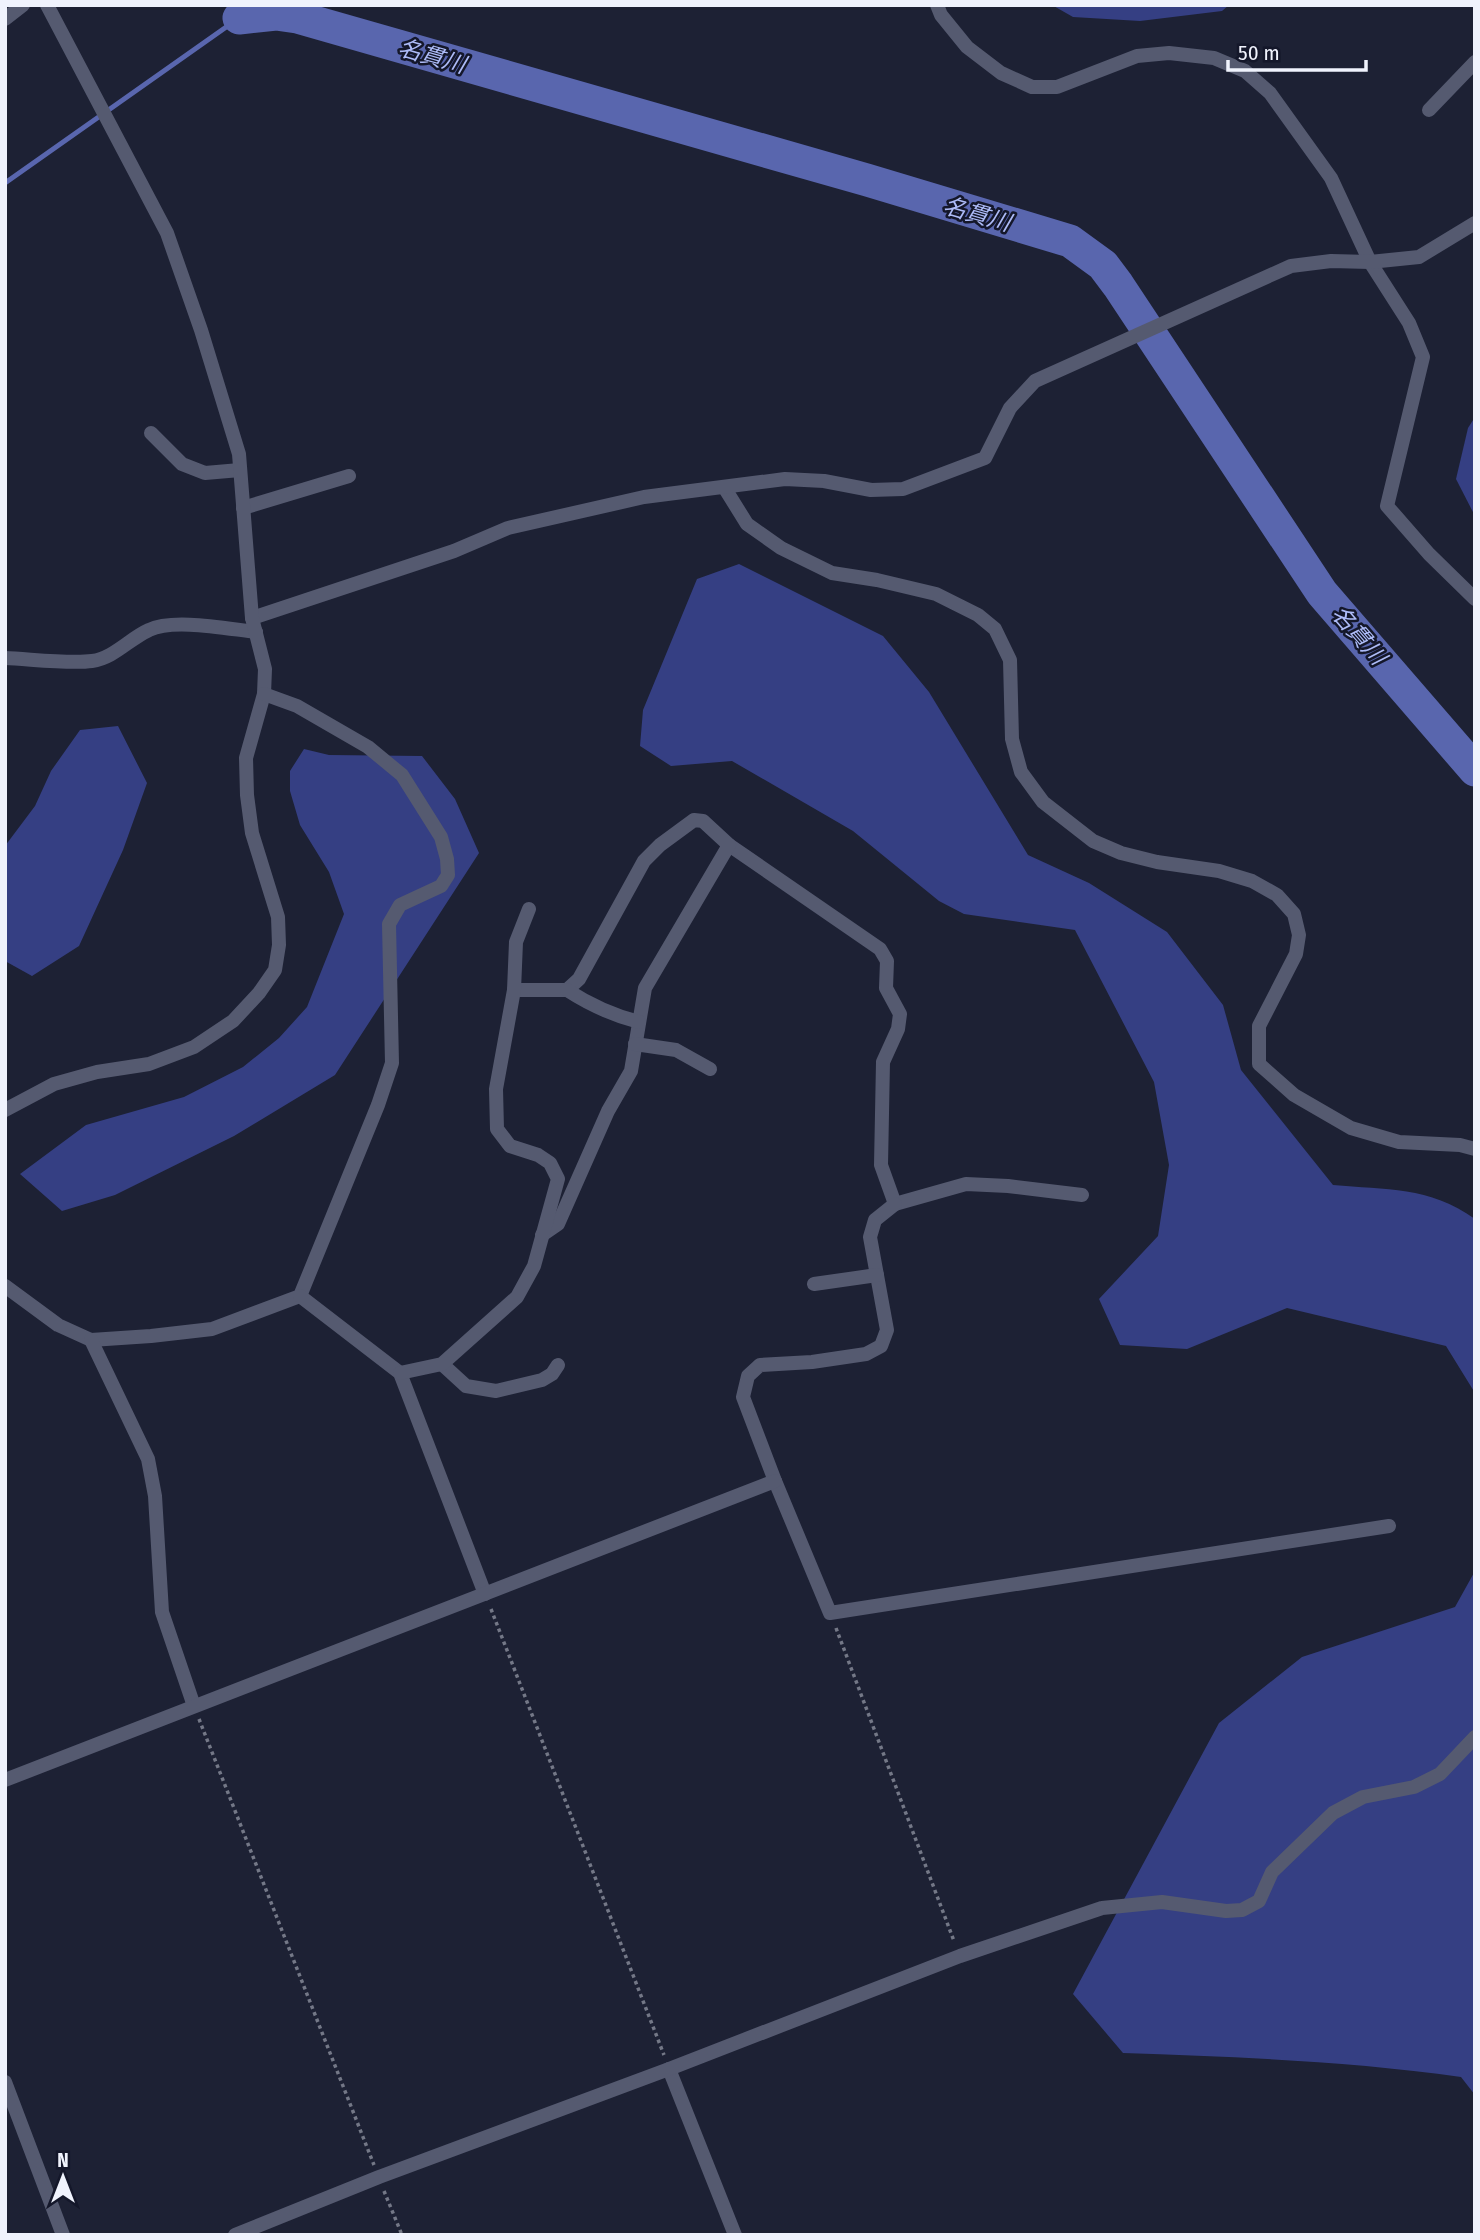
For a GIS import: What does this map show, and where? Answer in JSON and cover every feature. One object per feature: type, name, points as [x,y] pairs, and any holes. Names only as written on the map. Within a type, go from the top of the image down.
[{"type":"street","points":[[5,19],[23,5]]},
{"type":"street","points":[[5,1110],[54,1084],[96,1072],[149,1064],[194,1047],[233,1021],[259,993],[275,970],[279,945],[278,918],[252,834],[247,794],[246,758],[264,694],[265,669],[254,625],[239,454],[209,355],[167,233],[47,5]]},
{"type":"street","points":[[937,5],[941,15],[967,47],[1001,73],[1032,86],[1057,87],[1137,56],[1169,53],[1214,58],[1245,71],[1270,93],[1331,178],[1370,262],[1409,323],[1423,357],[1387,506],[1429,554],[1475,599]]},
{"type":"street","points":[[1429,110],[1475,62]]},
{"type":"street","points":[[5,658],[90,661],[106,657],[158,626],[254,625],[454,551],[508,528],[644,497],[785,479],[824,481],[871,490],[903,488],[985,458],[1010,408],[1035,381],[1290,266],[1331,261],[1370,262],[1419,257],[1475,223]]},
{"type":"street","points":[[151,433],[182,464],[205,474],[240,470]]},
{"type":"street","points":[[243,508],[349,476]]},
{"type":"street","points":[[724,487],[747,524],[781,548],[832,573],[936,594],[978,615],[995,629],[1010,660],[1012,739],[1021,772],[1043,802],[1093,841],[1121,853],[1157,862],[1219,871],[1252,881],[1277,895],[1294,914],[1299,935],[1296,954],[1259,1026],[1259,1064],[1294,1095],[1351,1128],[1399,1142],[1460,1145],[1475,1149]]},
{"type":"street","points":[[5,1286],[58,1325],[91,1340],[212,1329],[300,1296],[368,1130],[392,1063],[389,924],[400,905],[441,886],[448,875],[441,838],[402,775],[368,747],[296,706],[264,694]]},
{"type":"street","points":[[567,990],[579,979],[644,861],[660,845],[694,820],[703,821],[729,845],[880,949],[887,961],[886,988],[900,1014],[898,1029],[883,1062],[881,1165],[895,1204]]},
{"type":"street","points":[[542,1235],[558,1224],[608,1111],[631,1070],[645,988],[729,845]]},
{"type":"street","points":[[400,1373],[442,1364],[517,1297],[534,1266],[558,1179],[551,1163],[538,1154],[510,1146],[497,1129],[496,1089],[514,990],[516,942],[529,909]]},
{"type":"street","points":[[514,990],[567,990],[612,1015],[639,1022]]},
{"type":"street","points":[[635,1044],[676,1050],[710,1069]]},
{"type":"street","points":[[1082,1195],[966,1184],[895,1204],[875,1220],[870,1237],[887,1330],[881,1346],[866,1354],[760,1366],[748,1376],[743,1397],[830,1613],[1389,1526]]},
{"type":"street","points":[[814,1284],[877,1275]]},
{"type":"street","points":[[300,1296],[400,1373],[485,1594]]},
{"type":"street","points":[[91,1340],[148,1459],[155,1496],[162,1612],[194,1706]]},
{"type":"street","points":[[442,1364],[466,1386],[496,1391],[542,1380],[552,1374],[558,1365]]},
{"type":"street","points":[[5,1780],[775,1481]]},
{"type":"street","points":[[235,2235],[960,1956],[1102,1908],[1162,1902],[1226,1911],[1242,1910],[1259,1901],[1272,1872],[1333,1814],[1363,1797],[1414,1787],[1440,1774],[1475,1737]]},
{"type":"street","points":[[669,2069],[735,2235]]},
{"type":"street","points":[[5,2082],[64,2235]]},
{"type":"path","points":[[485,1594],[669,2069]]},
{"type":"path","points":[[830,1613],[960,1956]]},
{"type":"path","points":[[194,1706],[402,2235]]},
{"type":"shaded area","points":[[1052,5],[1229,5],[1222,11],[1140,21],[1073,17]]},
{"type":"shaded area","points":[[1475,417],[1475,516],[1456,479],[1468,428]]},
{"type":"shaded area","points":[[739,564],[883,636],[929,692],[1028,855],[1089,883],[1167,932],[1223,1005],[1241,1070],[1333,1185],[1389,1189],[1424,1195],[1458,1208],[1475,1219],[1475,1393],[1446,1346],[1287,1308],[1187,1349],[1120,1345],[1099,1299],[1158,1236],[1169,1165],[1154,1082],[1075,930],[964,914],[939,901],[853,831],[732,761],[671,766],[640,746],[643,710],[697,579]]},
{"type":"shaded area","points":[[118,726],[147,783],[123,850],[79,946],[32,976],[5,961],[5,846],[35,806],[51,771],[80,730]]},
{"type":"shaded area","points":[[304,749],[329,755],[422,756],[455,799],[479,853],[335,1075],[234,1136],[115,1195],[62,1211],[20,1174],[86,1125],[184,1097],[243,1067],[279,1038],[307,1007],[344,914],[329,872],[300,825],[290,791],[290,771]]},
{"type":"shaded area","points":[[1475,1571],[1475,2095],[1461,2077],[1293,2060],[1123,2053],[1073,1994],[1219,1723],[1302,1657],[1455,1607]]},
{"type":"waterway","name":"名貫川","points":[[239,18],[276,14],[297,17],[1070,241],[1103,265],[1118,285],[1322,593],[1475,770]]},
{"type":"waterway","points":[[5,183],[239,18]]}]
